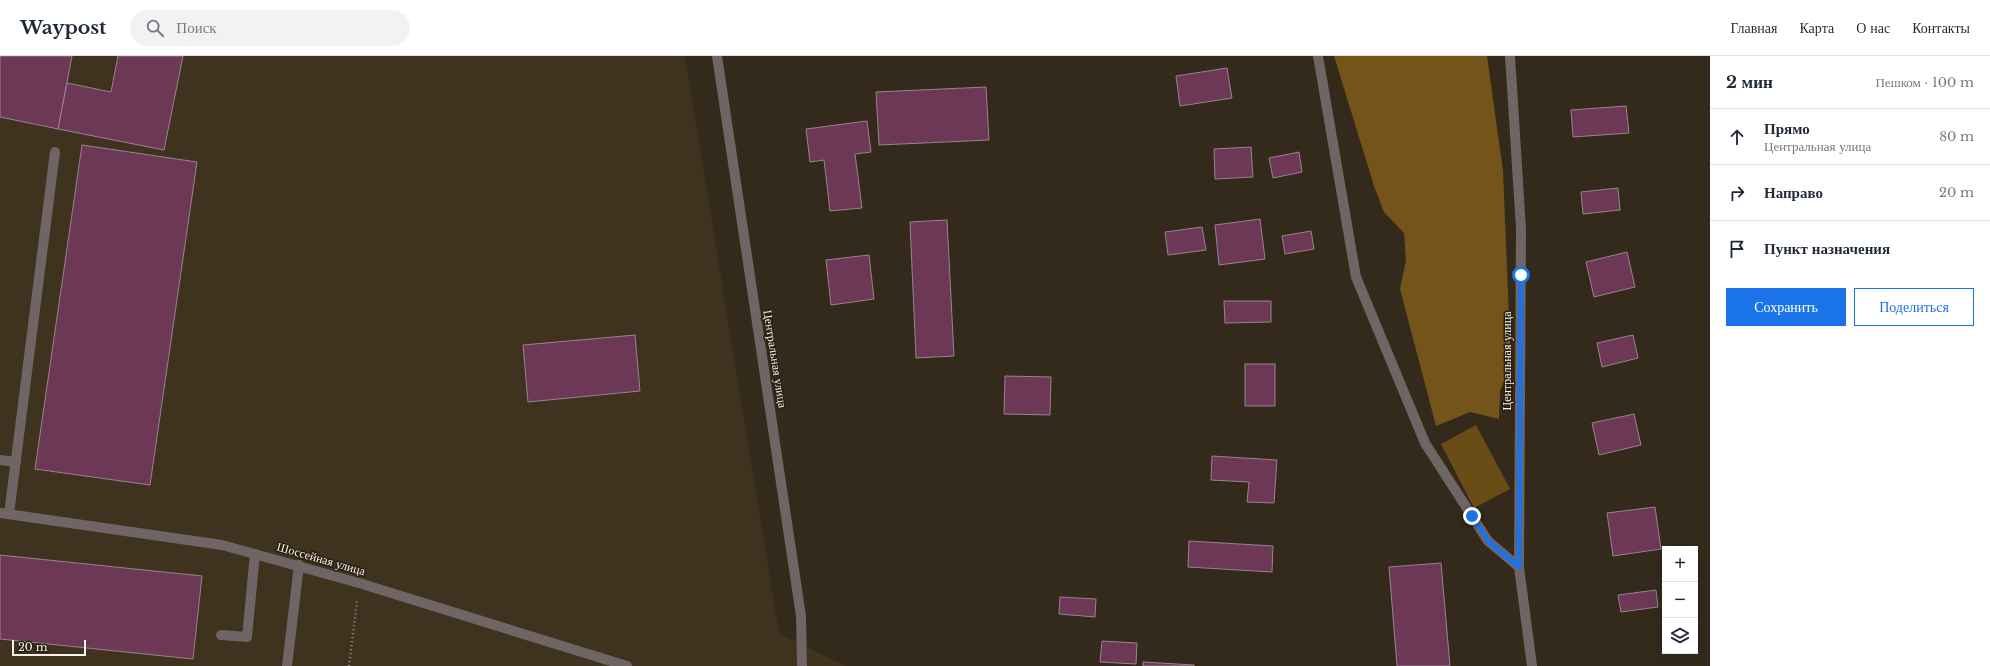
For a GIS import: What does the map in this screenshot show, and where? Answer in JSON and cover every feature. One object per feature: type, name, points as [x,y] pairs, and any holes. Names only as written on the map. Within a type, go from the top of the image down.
[{"type":"street","name":"Центральная улица","points":[[717,56],[801,616],[802,666]]},
{"type":"street","points":[[1318,56],[1356,277],[1425,443],[1488,541],[1519,567]]},
{"type":"street","name":"Центральная улица","points":[[1510,56],[1521,229],[1519,567],[1532,666]]},
{"type":"street","points":[[5,513],[16,462],[55,152]]},
{"type":"street","points":[[0,460],[16,462]]},
{"type":"street","name":"Шоссейная улица","points":[[5,513],[222,546],[359,583],[627,666]]},
{"type":"street","points":[[221,635],[248,637],[254,554]]},
{"type":"street","points":[[287,666],[299,566]]},
{"type":"path","points":[[349,666],[359,583]]},
{"type":"shaded area","points":[[0,56],[685,56],[779,634],[846,666],[0,666]]},
{"type":"shaded area","points":[[1334,56],[1487,56],[1503,171],[1511,366],[1500,391],[1499,419],[1470,412],[1436,426],[1400,289],[1406,260],[1404,233],[1384,212],[1374,186]]},
{"type":"shaded area","points":[[1476,425],[1510,489],[1474,508],[1441,444]]},
{"type":"building","points":[[0,56],[72,56],[58,129],[0,117]]},
{"type":"building","points":[[118,56],[183,56],[164,150],[58,129],[67,83],[111,92]]},
{"type":"building","points":[[1227,68],[1232,98],[1180,106],[1176,76]]},
{"type":"building","points":[[986,87],[989,140],[879,145],[876,92]]},
{"type":"building","points":[[1626,106],[1629,133],[1573,137],[1571,110]]},
{"type":"building","points":[[867,121],[871,152],[855,154],[862,208],[830,211],[824,160],[810,162],[806,129]]},
{"type":"building","points":[[82,145],[197,162],[150,485],[35,469]]},
{"type":"building","points":[[1251,147],[1253,177],[1215,179],[1214,149]]},
{"type":"building","points":[[1299,152],[1302,172],[1273,178],[1269,158]]},
{"type":"building","points":[[1618,188],[1620,210],[1583,214],[1581,192]]},
{"type":"building","points":[[1260,219],[1265,259],[1219,265],[1215,225]]},
{"type":"building","points":[[947,220],[954,356],[916,358],[910,222]]},
{"type":"building","points":[[1202,227],[1206,250],[1168,255],[1165,232]]},
{"type":"building","points":[[1311,231],[1314,249],[1285,254],[1282,236]]},
{"type":"building","points":[[1627,252],[1635,287],[1594,297],[1586,262]]},
{"type":"building","points":[[869,255],[874,299],[831,305],[826,260]]},
{"type":"building","points":[[1224,301],[1271,301],[1271,322],[1225,323]]},
{"type":"building","points":[[635,335],[640,391],[528,402],[523,345]]},
{"type":"building","points":[[1633,335],[1638,358],[1602,367],[1597,343]]},
{"type":"building","points":[[1245,364],[1275,364],[1275,406],[1245,406]]},
{"type":"building","points":[[1005,376],[1051,377],[1050,415],[1004,414]]},
{"type":"building","points":[[1634,414],[1641,445],[1599,455],[1592,423]]},
{"type":"building","points":[[1212,456],[1277,460],[1274,503],[1247,502],[1249,482],[1211,480]]},
{"type":"building","points":[[1655,507],[1661,549],[1613,556],[1607,513]]},
{"type":"building","points":[[1189,541],[1273,546],[1272,572],[1188,567]]},
{"type":"building","points":[[0,555],[202,576],[193,659],[0,639]]},
{"type":"building","points":[[1441,563],[1450,666],[1397,666],[1389,567]]},
{"type":"building","points":[[1656,590],[1658,607],[1621,612],[1618,595]]},
{"type":"building","points":[[1060,597],[1096,599],[1095,617],[1059,614]]},
{"type":"building","points":[[1102,641],[1137,643],[1136,664],[1100,662]]},
{"type":"building","points":[[1143,662],[1194,665],[1194,666],[1143,666]]},
{"type":"route","points":[[1472,516],[1488,541],[1519,567],[1521,275]]}]
